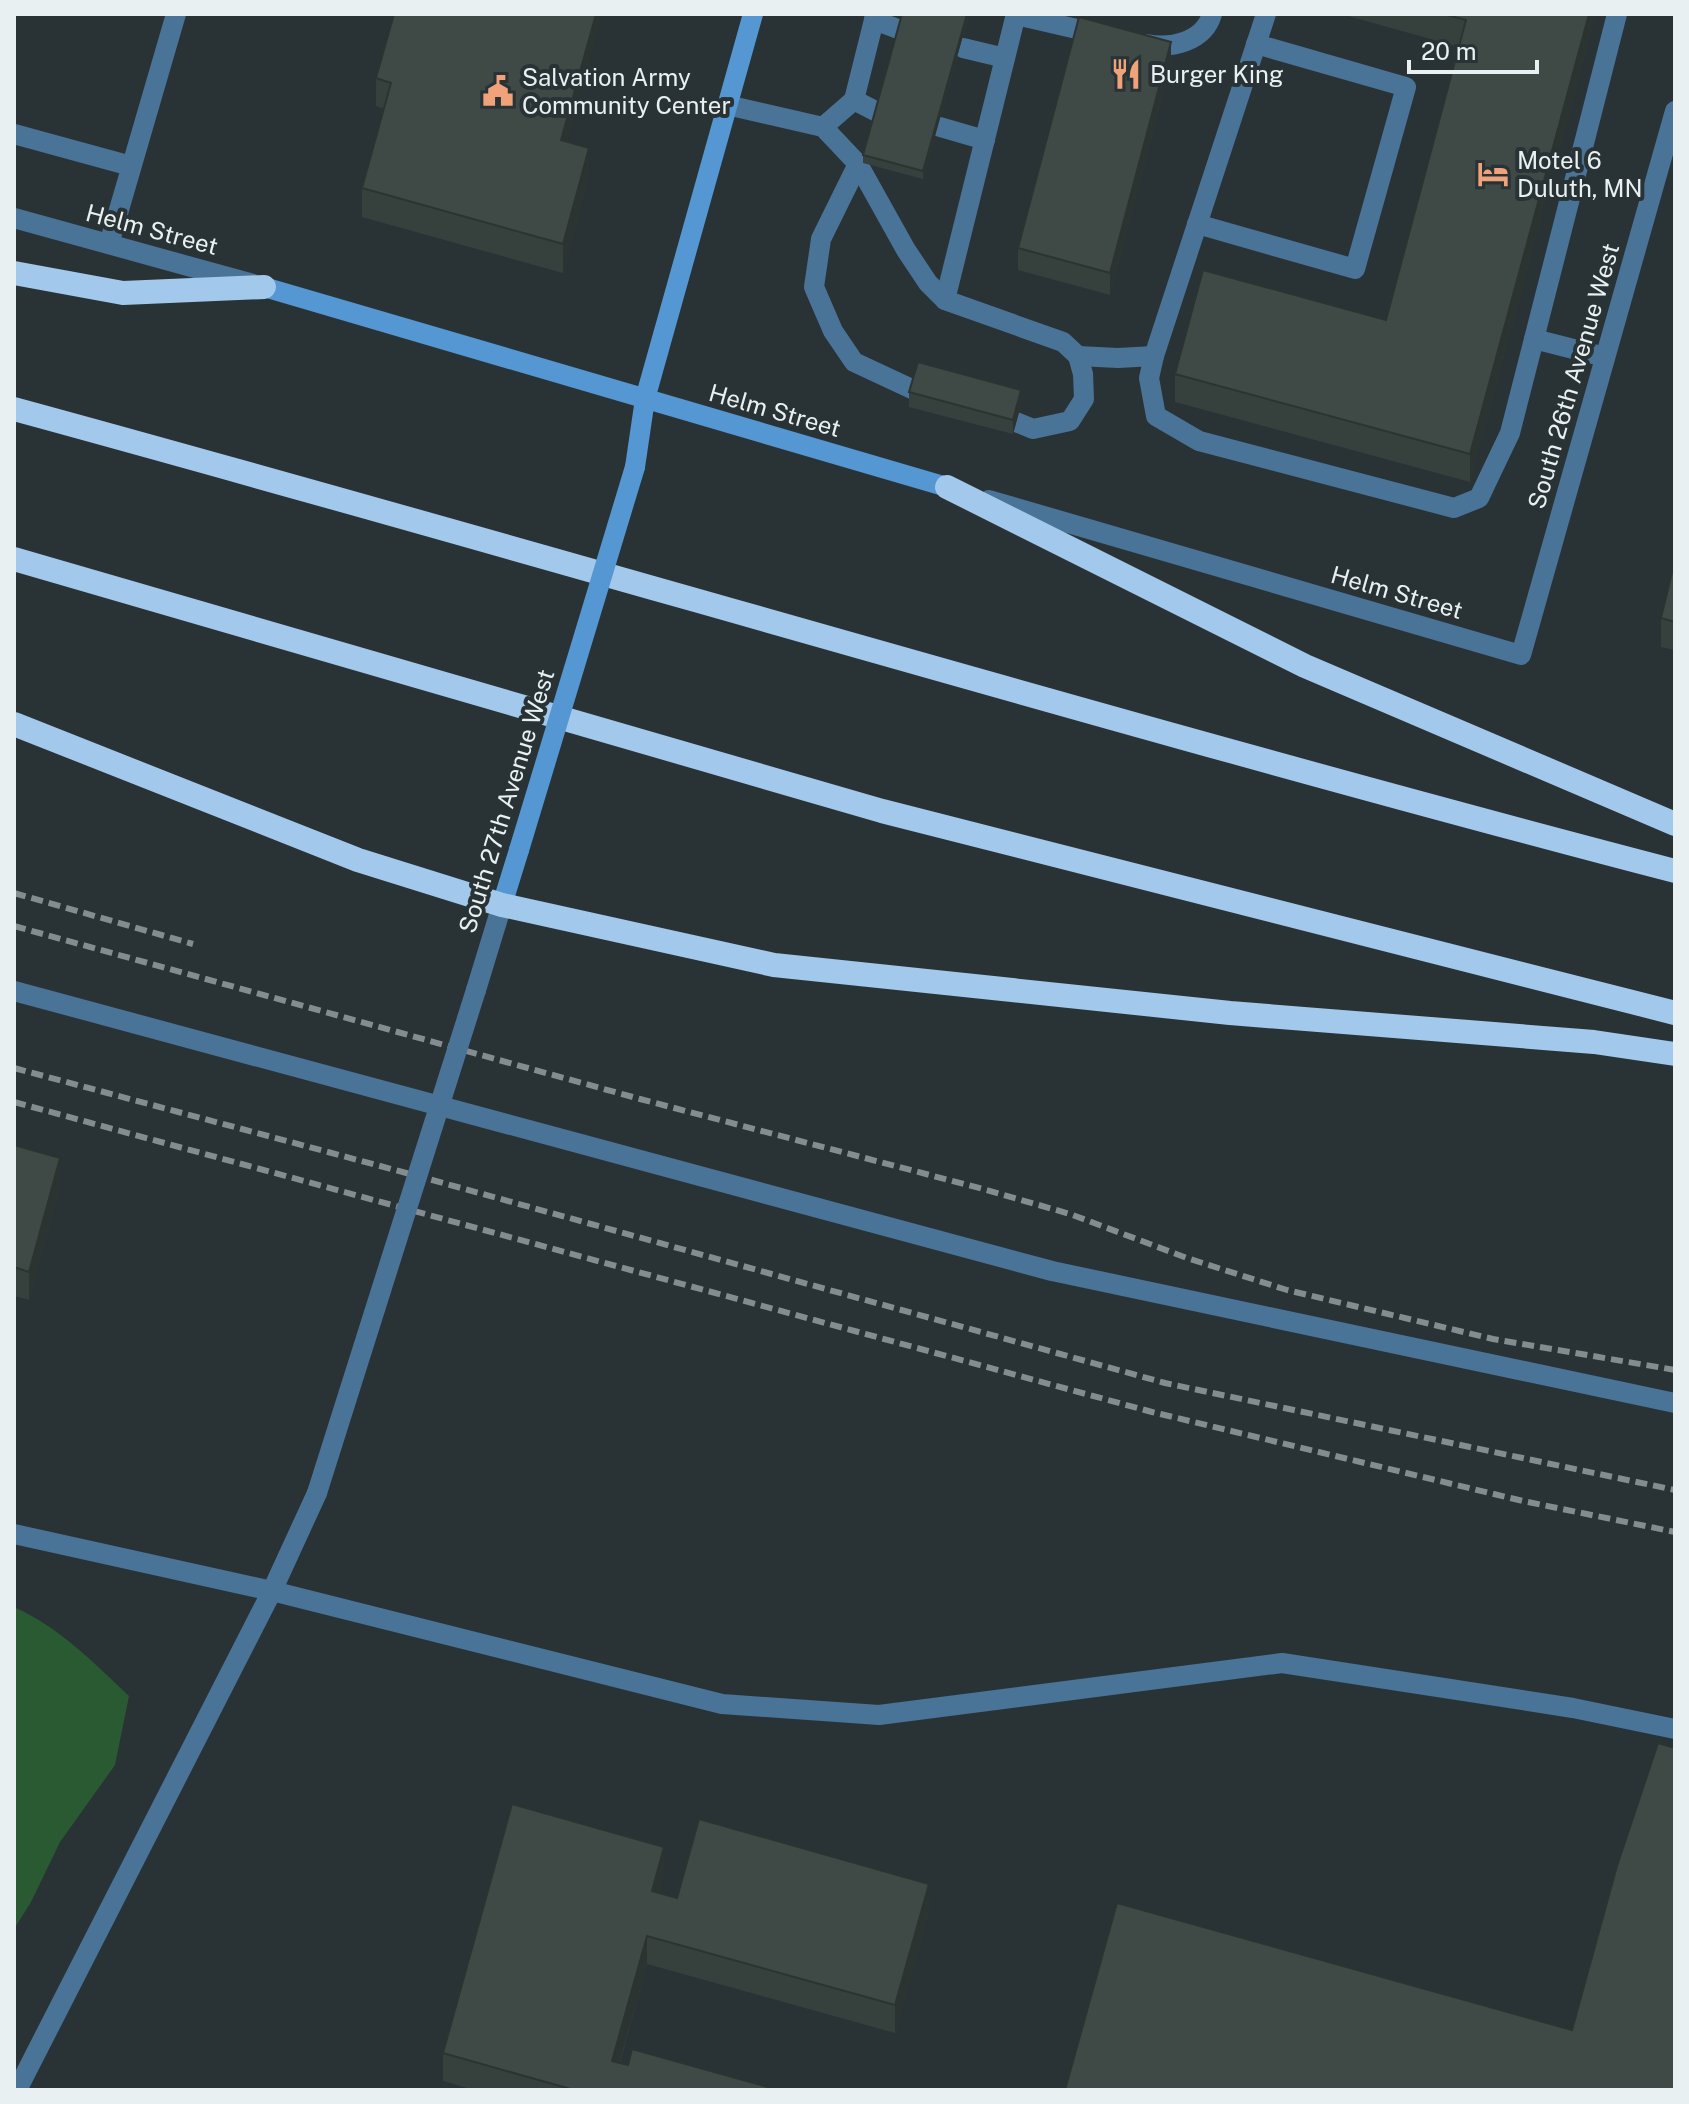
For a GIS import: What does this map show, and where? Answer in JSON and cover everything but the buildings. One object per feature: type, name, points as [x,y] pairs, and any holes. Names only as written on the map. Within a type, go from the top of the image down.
[{"type":"highway","points":[[14,273],[123,293],[264,287]]},
{"type":"highway","points":[[14,409],[324,493],[682,597],[1492,823],[1675,871]]},
{"type":"highway","points":[[947,487],[1305,666],[1675,824]]},
{"type":"highway","points":[[14,559],[882,811],[1675,1013]]},
{"type":"highway","points":[[14,724],[358,860],[502,905],[774,965],[1230,1013],[1594,1042],[1675,1054]]},
{"type":"street","points":[[109,244],[176,14]]},
{"type":"street","name":"South 27th Avenue West","points":[[17,2090],[272,1591],[317,1493],[476,990],[635,467],[645,399],[753,14]]},
{"type":"street","points":[[945,300],[1016,14],[1165,48],[1190,40],[1210,21],[1212,14]]},
{"type":"street","points":[[1266,14],[1154,356],[1149,378],[1156,416],[1199,441],[1454,508],[1479,498],[1510,433],[1617,14]]},
{"type":"street","points":[[823,127],[854,100],[874,17],[906,32]]},
{"type":"street","points":[[1197,224],[1355,269],[1406,87],[1256,44]]},
{"type":"street","points":[[963,48],[1005,58]]},
{"type":"street","points":[[854,100],[881,114]]},
{"type":"street","points":[[727,105],[823,127],[858,164],[906,250],[928,283],[945,300],[1063,342],[1078,356],[1083,374],[1084,399],[1070,421],[1033,429],[1016,422]]},
{"type":"street","name":"South 26th Avenue West","points":[[1521,655],[1675,111]]},
{"type":"street","points":[[940,127],[985,140]]},
{"type":"street","points":[[14,134],[131,166]]},
{"type":"street","points":[[858,164],[821,239],[814,287],[833,331],[854,362],[914,390]]},
{"type":"street","name":"Helm Street","points":[[14,218],[264,287],[1521,655]]},
{"type":"street","points":[[1534,339],[1605,357]]},
{"type":"street","points":[[1078,356],[1154,356]]},
{"type":"street","points":[[14,991],[1052,1271],[1675,1403]]},
{"type":"street","points":[[14,1534],[272,1591],[722,1704],[879,1715],[1282,1663],[1573,1708],[1675,1729]]},
{"type":"green space","points":[[14,1607],[61,1635],[129,1696],[115,1765],[60,1842],[31,1902],[14,1929]]},
{"type":"railway","points":[[14,893],[193,944]]},
{"type":"railway","points":[[14,926],[640,1099],[983,1189],[1070,1214],[1187,1258],[1287,1290],[1493,1339],[1675,1370]]},
{"type":"railway","points":[[14,1068],[1165,1383],[1675,1490]]},
{"type":"railway","points":[[14,1102],[1152,1412],[1523,1501],[1675,1532]]},
{"type":"place","name":"Burger King","points":[[1126,74]]},
{"type":"place","name":"Salvation Army Community Center","points":[[498,91]]},
{"type":"place","name":"Motel 6 Duluth, MN","points":[[1493,174]]}]
